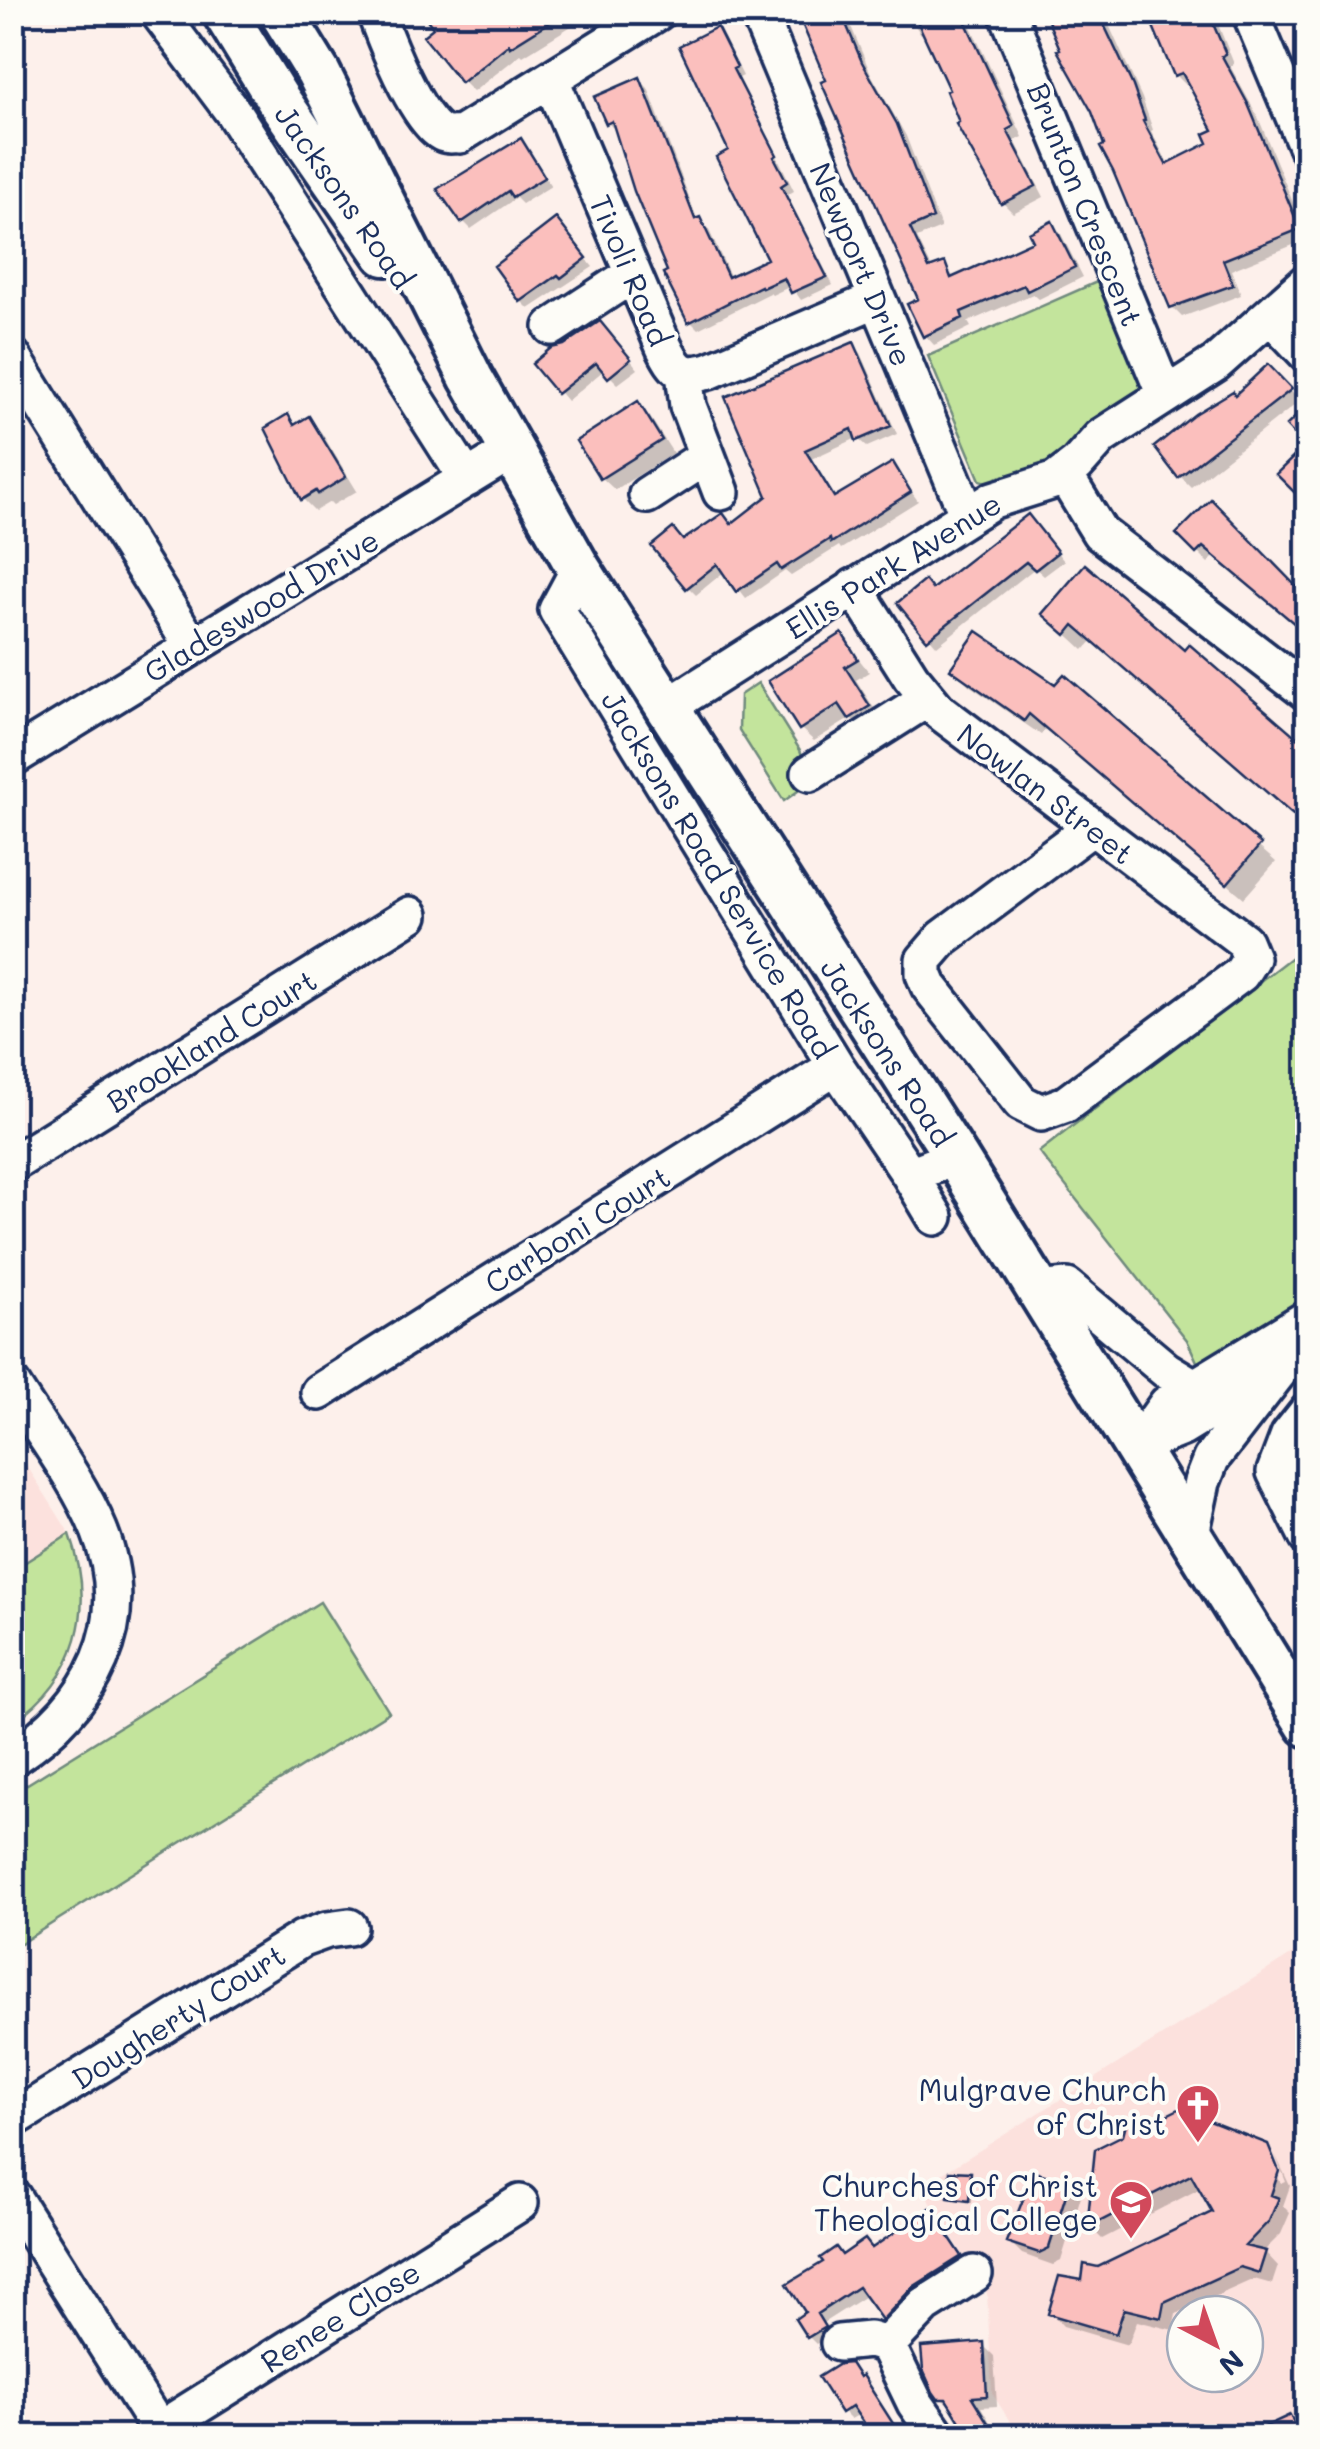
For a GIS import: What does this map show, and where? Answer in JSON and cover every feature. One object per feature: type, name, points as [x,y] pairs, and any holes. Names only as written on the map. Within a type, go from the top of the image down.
[{"type":"main road","name":"Jacksons Road","points":[[224,12],[276,98],[471,378]]},
{"type":"main road","name":"Jacksons Road","points":[[281,12],[318,72],[510,452],[579,569],[956,1157],[1308,1725]]},
{"type":"street","points":[[158,12],[233,112],[467,478]]},
{"type":"street","points":[[375,12],[404,80],[430,124],[444,134],[460,135],[658,12]]},
{"type":"street","name":"Newport Drive","points":[[758,12],[968,516]]},
{"type":"street","name":"Brunton Crescent","points":[[1007,12],[1166,395]]},
{"type":"street","points":[[1250,12],[1308,150]]},
{"type":"street","name":"Tivoli Road","points":[[551,80],[672,364],[692,375],[709,371],[877,299]]},
{"type":"street","points":[[552,327],[633,274]]},
{"type":"street","name":"Ellis Park Avenue","points":[[666,708],[968,516],[1006,494],[1056,480],[1101,438],[1216,363],[1308,281]]},
{"type":"street","points":[[1271,316],[1308,355]]},
{"type":"street","points":[[12,356],[192,646]]},
{"type":"street","points":[[684,372],[688,406],[721,492]]},
{"type":"street","name":"Gladeswood Drive","points":[[12,758],[510,452]]},
{"type":"street","points":[[646,495],[707,456]]},
{"type":"street","points":[[1064,474],[1100,533],[1308,693]]},
{"type":"street","name":"Jacksons Road Service Road","points":[[579,569],[557,610],[836,1066],[936,1217]]},
{"type":"street","name":"Nowlan Street","points":[[854,587],[927,698],[1091,828],[1244,941],[1251,958],[1242,974],[1066,1104],[1041,1114],[1021,1103],[929,986],[924,960],[942,938],[1091,828]]},
{"type":"street","points":[[806,776],[927,698]]},
{"type":"street","name":"Brookland Court","points":[[12,1164],[410,915]]},
{"type":"street","name":"Carboni Court","points":[[318,1392],[836,1066]]},
{"type":"street","points":[[910,1175],[956,1157]]},
{"type":"street","points":[[1039,1290],[1067,1287],[1166,1370],[1194,1387]]},
{"type":"street","points":[[1137,1446],[1167,1404],[1308,1318]]},
{"type":"street","points":[[1137,1446],[1182,1428],[1296,1358]]},
{"type":"street","points":[[1191,1534],[1211,1459],[1296,1358]]},
{"type":"street","points":[[12,1385],[91,1512],[105,1547],[112,1590],[108,1636],[84,1694],[50,1731],[12,1758]]},
{"type":"street","points":[[1308,1411],[1289,1435],[1274,1472],[1308,1538]]},
{"type":"street","name":"Dougherty Court","points":[[12,2120],[302,1939],[350,1927]]},
{"type":"street","points":[[12,2196],[161,2433]]},
{"type":"street","name":"Renee Close","points":[[161,2433],[520,2203]]},
{"type":"street","points":[[887,2345],[925,2305],[974,2274]]},
{"type":"street","points":[[839,2343],[870,2340],[887,2345],[915,2404],[938,2436]]},
{"type":"shaded area","points":[[12,1442],[70,1534],[13,1570],[12,1570]]},
{"type":"shaded area","name":"Churches of Christ Theological College","points":[[1307,1945],[1307,2436],[1019,2436],[992,2393],[987,2293],[921,2187]]},
{"type":"green space","points":[[1106,278],[1153,390],[1066,458],[1000,486],[980,480],[928,356]]},
{"type":"green space","points":[[758,683],[800,750],[812,781],[784,801],[739,730],[740,695]]},
{"type":"green space","points":[[1307,945],[1307,1307],[1199,1366],[1187,1340],[1039,1152]]},
{"type":"green space","points":[[70,1534],[81,1588],[76,1639],[53,1684],[13,1723],[13,1570]]},
{"type":"green space","points":[[320,1602],[389,1712],[13,1948],[13,1793]]},
{"type":"building","points":[[422,12],[566,12],[510,47],[509,44],[461,83],[423,36],[433,28]]},
{"type":"building","points":[[797,12],[841,12],[862,62],[897,124],[933,218],[910,228],[929,268],[945,262],[951,278],[1033,241],[1029,233],[1052,221],[1075,267],[1027,291],[1024,285],[961,312],[963,318],[923,337],[907,304],[918,299],[821,82],[826,80]]},
{"type":"building","points":[[913,12],[961,12],[1014,126],[1007,130],[1036,186],[1001,204],[956,124],[959,122],[946,91],[949,90]]},
{"type":"building","points":[[1068,12],[1098,12],[1133,86],[1143,121],[1166,164],[1208,143],[1204,134],[1213,130],[1182,73],[1174,76],[1147,12],[1208,12],[1226,54],[1222,56],[1248,104],[1300,229],[1223,260],[1233,285],[1170,308],[1100,147],[1104,145],[1092,112],[1057,50],[1060,49],[1048,21]]},
{"type":"building","points":[[717,27],[737,67],[733,69],[777,155],[774,157],[787,182],[781,186],[827,277],[791,293],[784,278],[688,323],[663,273],[667,271],[634,191],[612,121],[606,124],[594,97],[640,77],[695,219],[700,217],[728,277],[767,259],[716,157],[728,150],[679,46]]},
{"type":"building","points":[[521,138],[545,177],[512,197],[508,191],[461,223],[437,189]]},
{"type":"building","points":[[556,218],[587,258],[520,302],[494,266]]},
{"type":"building","points":[[600,321],[631,359],[608,378],[596,363],[557,394],[532,364],[551,348],[564,345]]},
{"type":"building","points":[[854,342],[891,426],[856,441],[852,429],[805,450],[834,497],[893,462],[911,492],[831,543],[830,539],[781,570],[777,564],[736,592],[717,564],[686,589],[651,546],[673,528],[683,540],[723,513],[731,524],[767,496],[725,397]]},
{"type":"building","points":[[1268,364],[1292,389],[1178,478],[1154,447],[1195,414],[1233,391],[1235,395]]},
{"type":"building","points":[[638,401],[662,440],[600,479],[576,441]]},
{"type":"building","points":[[1308,405],[1308,479],[1294,492],[1276,474],[1305,446],[1286,426]]},
{"type":"building","points":[[288,414],[294,425],[309,416],[346,477],[301,500],[265,428]]},
{"type":"building","points":[[1211,499],[1297,587],[1308,579],[1308,635],[1203,547],[1196,554],[1176,534]]},
{"type":"building","points":[[1028,514],[1058,552],[1035,570],[1026,562],[927,640],[897,603],[925,580],[932,589]]},
{"type":"building","points":[[1085,564],[1184,650],[1189,644],[1308,747],[1308,828],[1074,625],[1066,635],[1042,614]]},
{"type":"building","points":[[977,631],[1055,684],[1064,674],[1261,844],[1227,884],[1029,714],[1024,721],[950,669]]},
{"type":"building","points":[[842,633],[858,659],[845,667],[870,706],[849,719],[839,704],[799,730],[768,681]]},
{"type":"building","points":[[1179,2109],[1268,2144],[1279,2171],[1271,2195],[1279,2198],[1269,2221],[1245,2246],[1266,2251],[1259,2273],[1240,2267],[1181,2294],[1165,2294],[1161,2318],[1124,2309],[1116,2334],[1048,2314],[1059,2276],[1082,2280],[1084,2264],[1098,2267],[1212,2212],[1191,2175],[1087,2228],[1095,2149],[1123,2135],[1127,2120],[1142,2127]]},
{"type":"building","points":[[950,2171],[971,2172],[969,2201],[948,2198]]},
{"type":"building","points":[[1034,2172],[1070,2182],[1049,2248],[1039,2253],[1006,2242]]},
{"type":"building","points":[[930,2208],[962,2256],[913,2287],[882,2320],[858,2287],[817,2314],[825,2327],[807,2338],[795,2319],[805,2312],[787,2284],[823,2262],[820,2258],[836,2247],[842,2255],[865,2239],[872,2248]]},
{"type":"building","points":[[984,2342],[987,2396],[972,2397],[996,2436],[969,2436],[946,2399],[938,2399],[933,2392],[923,2370],[921,2347]]},
{"type":"building","points":[[850,2363],[901,2436],[872,2436],[852,2406],[841,2413],[818,2377],[839,2364]]},
{"type":"building","points":[[1290,2415],[1301,2436],[1245,2436]]},
{"type":"place","name":"Mulgrave Church of Christ","points":[[1198,2144]]},
{"type":"place","name":"Churches of Christ Theological College","points":[[1131,2240]]}]
